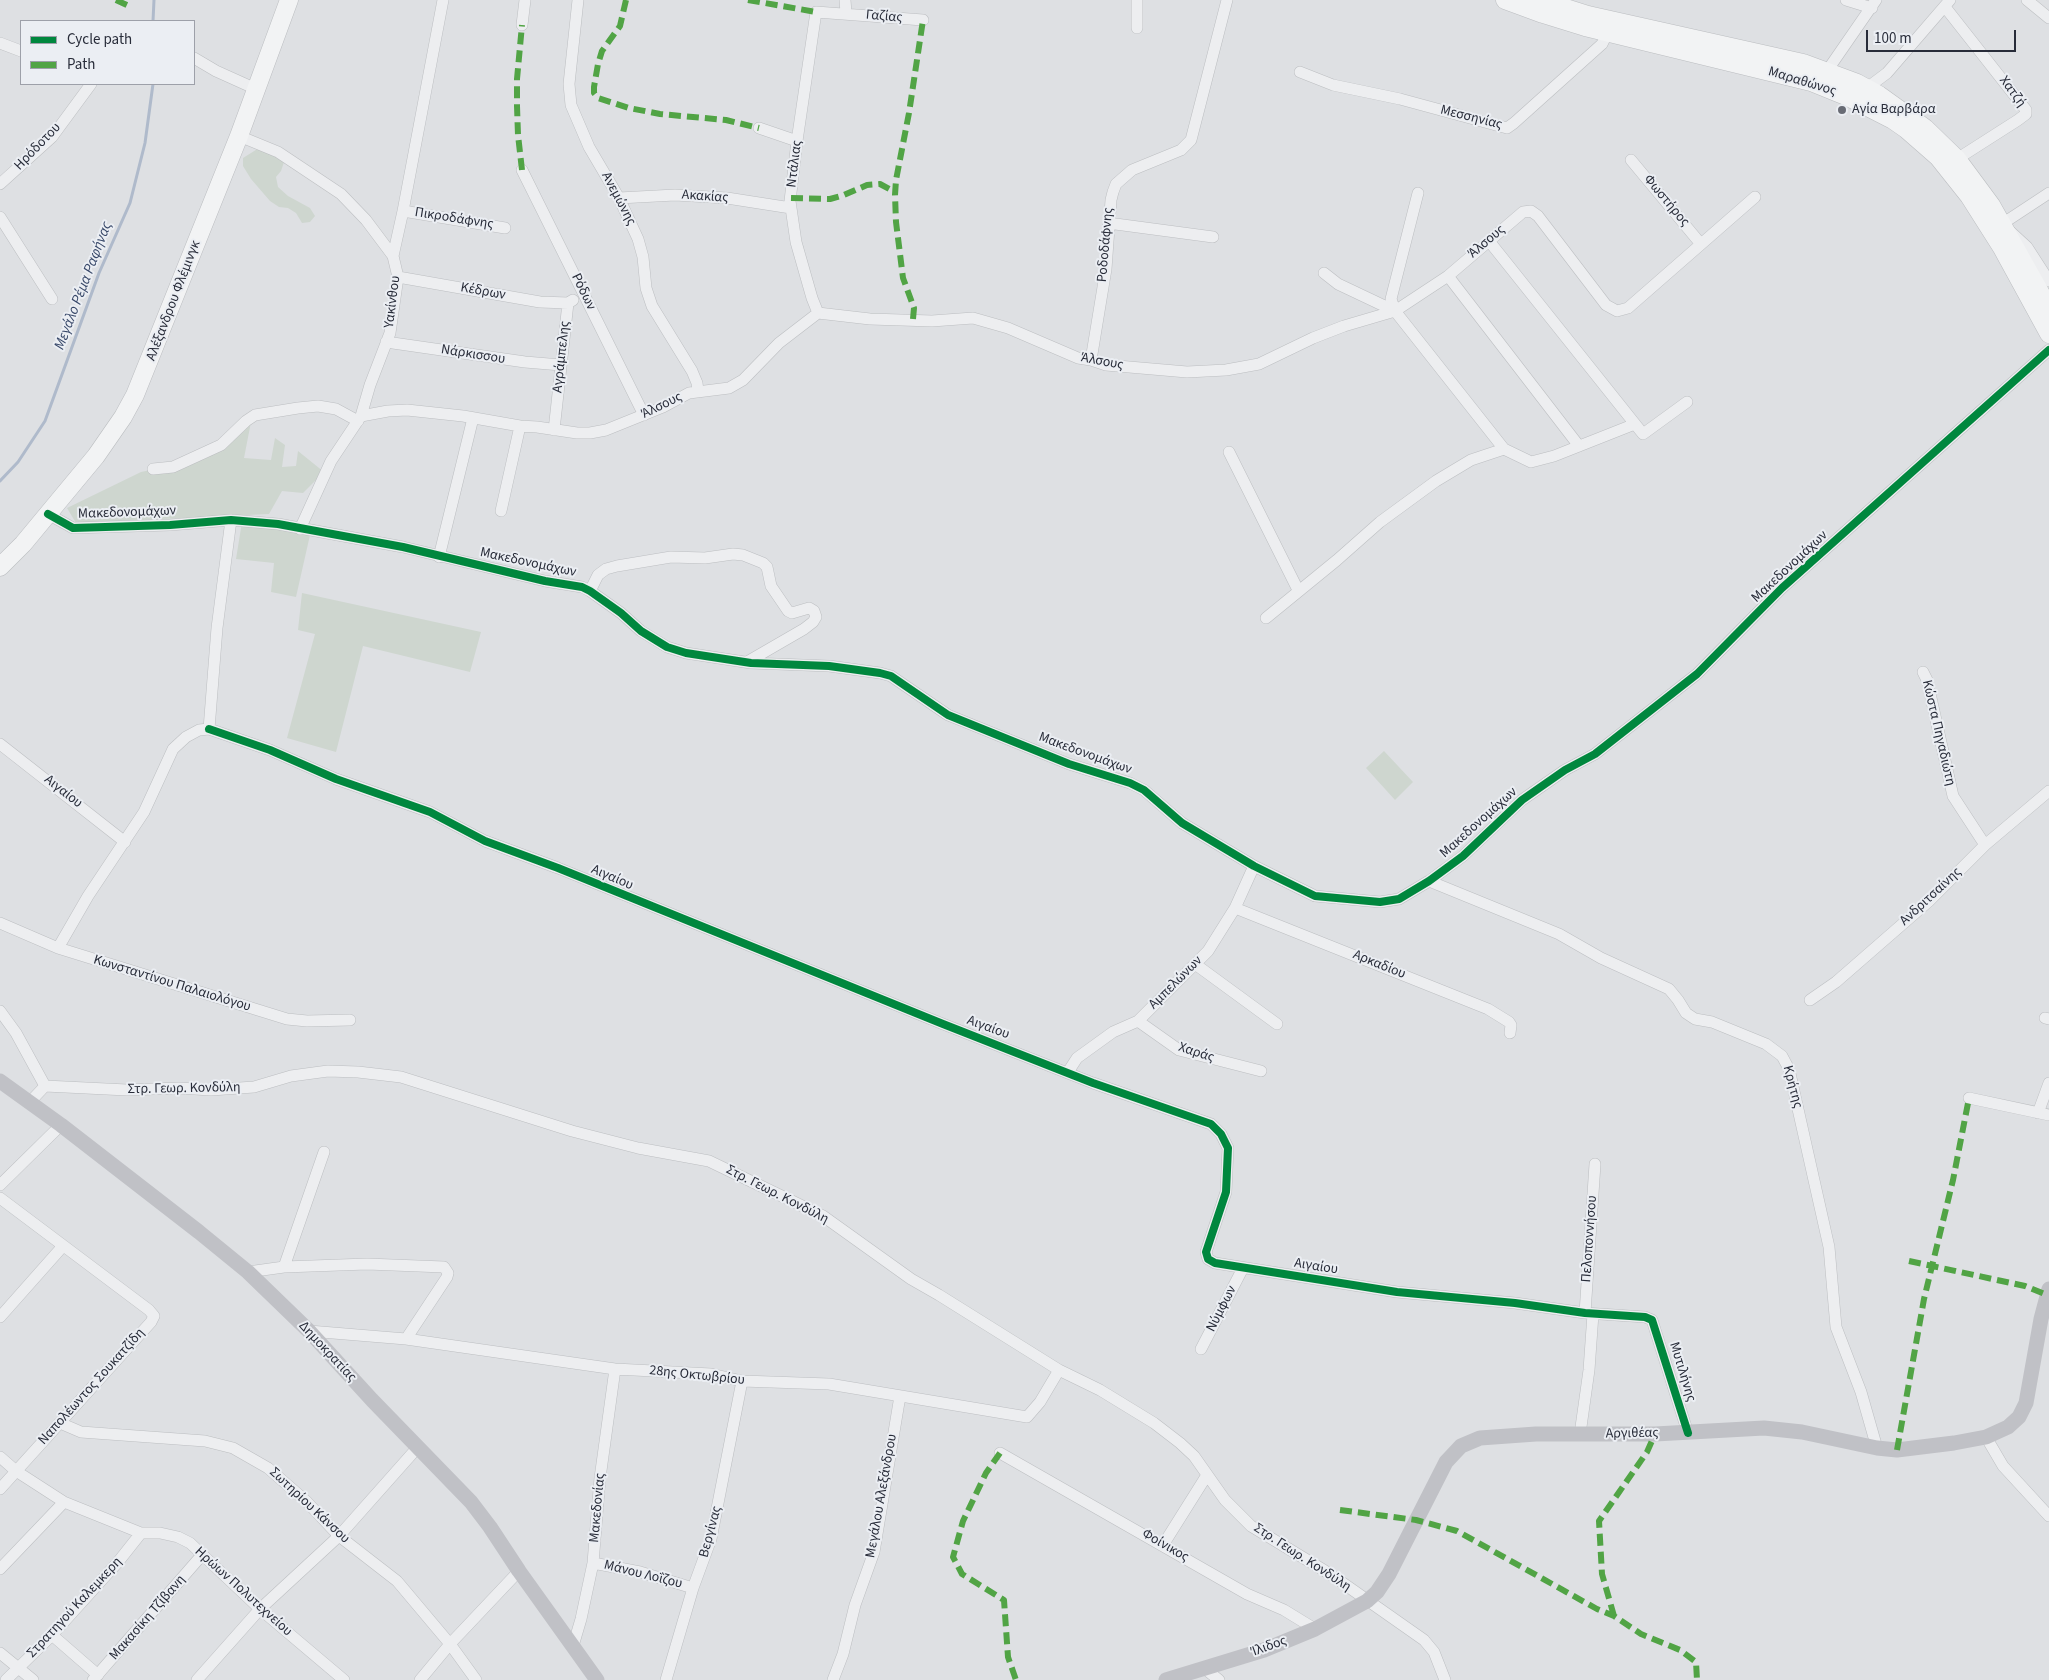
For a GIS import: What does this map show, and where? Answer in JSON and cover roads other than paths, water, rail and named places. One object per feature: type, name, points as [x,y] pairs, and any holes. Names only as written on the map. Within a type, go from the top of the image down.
[{"type":"main road","name":"Αλέξανδρου Φλέμινγκ","points":[[0,567],[23,544],[105,444],[135,395],[239,136],[289,0]]},
{"type":"main road","name":"Μαραθώνος","points":[[1506,0],[1550,16],[1608,32],[1801,79],[1827,79],[1848,96],[1893,120],[1925,144],[1948,167],[1980,212],[2002,248],[2049,334]]},
{"type":"main road","name":"Μαραθώνος","points":[[1540,0],[1588,15],[1768,54],[1827,79],[1867,88],[1913,118],[1957,159],[2002,224],[2049,308]]},
{"type":"street","name":"Υακίνθου","points":[[300,529],[331,460],[359,419],[394,315],[398,277],[393,256],[443,0]]},
{"type":"street","points":[[522,25],[525,0]]},
{"type":"street","name":"Ανεμώνης","points":[[578,0],[569,84],[571,105],[589,147],[619,198],[638,239],[643,257],[646,288],[652,306],[698,383],[698,391]]},
{"type":"street","points":[[845,0],[846,13]]},
{"type":"street","points":[[1137,0],[1137,28]]},
{"type":"street","name":"Ροδοδάφνης","points":[[1091,360],[1106,269],[1110,200],[1116,184],[1132,170],[1181,150],[1191,140],[1227,0]]},
{"type":"street","points":[[1827,79],[1874,4],[1846,0]]},
{"type":"street","points":[[2027,0],[2049,18]]},
{"type":"street","points":[[1867,88],[1888,73],[1947,4]]},
{"type":"street","name":"Χατζή","points":[[1947,4],[2026,110],[2026,114],[2018,120],[1957,159]]},
{"type":"street","name":"Γαζίας","points":[[816,12],[922,20]]},
{"type":"street","name":"Ντάλιας","points":[[816,12],[797,141],[791,208],[796,242],[818,314]]},
{"type":"street","name":"Μεσσηνίας","points":[[1300,72],[1333,85],[1400,99],[1507,128],[1602,44],[1608,32]]},
{"type":"street","points":[[1,45],[20,50]]},
{"type":"street","points":[[195,59],[216,72],[256,89]]},
{"type":"street","name":"Ηρόδοτου","points":[[0,184],[52,137],[90,85]]},
{"type":"street","points":[[759,128],[797,141]]},
{"type":"street","points":[[239,136],[278,152],[341,194],[366,220],[393,256]]},
{"type":"street","name":"Φωστήρος","points":[[1631,160],[1700,243]]},
{"type":"street","name":"Ρόδων","points":[[522,170],[644,415]]},
{"type":"street","points":[[1418,193],[1392,290],[1391,299],[1395,311],[1504,449],[1532,462],[1635,424]]},
{"type":"street","points":[[2049,193],[2002,224],[2027,247],[2049,281]]},
{"type":"street","name":"Ακακίας","points":[[619,198],[675,196],[726,198],[791,208]]},
{"type":"street","name":"Άλσους","points":[[359,419],[388,411],[407,410],[554,430],[590,433],[606,430],[644,415],[689,392],[707,392],[729,388],[743,380],[779,344],[818,314],[870,320],[932,321],[973,318],[1008,328],[1078,358],[1106,365],[1187,372],[1226,370],[1259,364],[1336,329],[1395,311],[1448,276],[1523,212],[1531,211],[1538,216],[1606,305],[1617,311],[1628,308],[1700,243],[1755,197]]},
{"type":"street","name":"Πικροδάφνης","points":[[403,211],[505,228]]},
{"type":"street","points":[[0,217],[52,299]]},
{"type":"street","points":[[1108,223],[1213,237]]},
{"type":"street","points":[[1489,241],[1643,434],[1688,402]]},
{"type":"street","points":[[1324,273],[1338,284],[1395,311]]},
{"type":"street","points":[[1448,276],[1579,446]]},
{"type":"street","name":"Κέδρων","points":[[398,277],[540,302],[568,303]]},
{"type":"street","name":"Αγράμπελης","points":[[554,430],[568,303],[584,296]]},
{"type":"street","name":"Νάρκισσου","points":[[386,342],[525,362],[560,365]]},
{"type":"street","name":"Μακεδονομάχων","points":[[48,514],[72,528],[170,525],[231,520],[260,521],[403,548],[545,581],[582,587],[590,591],[641,631],[667,647],[686,654],[747,662],[829,666],[880,673],[890,676],[948,714],[1069,764],[1130,783],[1144,790],[1182,823],[1254,866],[1315,896],[1347,901],[1380,902],[1399,899],[1429,881],[1463,856],[1522,800],[1565,770],[1595,754],[1697,674],[1782,588],[2049,350]]},
{"type":"street","points":[[153,469],[173,467],[221,445],[246,420],[255,415],[318,406],[336,410],[359,419]]},
{"type":"street","points":[[439,557],[473,418]]},
{"type":"street","points":[[501,511],[520,426]]},
{"type":"street","points":[[1266,618],[1380,522],[1436,481],[1471,460],[1504,449]]},
{"type":"street","points":[[1229,452],[1298,590]]},
{"type":"street","points":[[58,948],[88,896],[144,812],[173,749],[186,737],[209,728],[217,628],[231,520]]},
{"type":"street","points":[[590,591],[598,575],[606,569],[671,557],[705,558],[733,554],[743,555],[763,563],[767,567],[772,588],[788,611],[792,613],[809,608],[814,611],[816,617],[804,629],[747,662]]},
{"type":"street","name":"Κώστα Πηγαδιώτη","points":[[1924,672],[1953,796],[1985,845]]},
{"type":"street","name":"Αιγαίου","points":[[209,728],[270,750],[336,779],[430,812],[485,841],[558,868],[943,1024],[1093,1083],[1211,1124],[1221,1134],[1228,1148],[1226,1192],[1206,1252],[1208,1259],[1214,1263],[1397,1292],[1515,1303],[1589,1314],[1645,1317],[1652,1320]]},
{"type":"street","name":"Αιγαίου","points":[[0,744],[125,842]]},
{"type":"street","name":"Ανδριτσαίνης","points":[[1810,1000],[1836,982],[1929,901],[1985,845],[2049,790]]},
{"type":"street","name":"Αμπελώνων","points":[[1068,1072],[1077,1058],[1113,1032],[1138,1021],[1208,951],[1235,908],[1254,866]]},
{"type":"street","name":"Κρήτης","points":[[1429,881],[1559,934],[1601,958],[1669,989],[1686,1014],[1695,1019],[1712,1022],[1766,1044],[1782,1056],[1789,1069],[1828,1247],[1836,1327],[1861,1392],[1877,1448]]},
{"type":"street","name":"Αρκαδίου","points":[[1235,908],[1488,1008],[1509,1022],[1511,1025],[1510,1033]]},
{"type":"street","name":"Κωνσταντίνου Παλαιολόγου","points":[[0,923],[58,948],[287,1019],[306,1021],[350,1020]]},
{"type":"street","points":[[1195,964],[1278,1024]]},
{"type":"street","points":[[0,1011],[16,1033],[45,1086],[29,1103]]},
{"type":"street","name":"Χαράς","points":[[1138,1021],[1179,1050],[1261,1071]]},
{"type":"street","name":"Στρ. Γεωρ. Κονδύλη","points":[[45,1086],[127,1090],[179,1088],[210,1090],[254,1087],[291,1076],[328,1071],[358,1072],[401,1077],[572,1131],[638,1148],[709,1162],[823,1216],[910,1279],[1059,1370],[1100,1390],[1154,1423],[1194,1456],[1225,1500],[1251,1526],[1330,1574],[1424,1640],[1434,1652],[1445,1680]]},
{"type":"street","name":"Δημοκρατίας","points":[[0,1081],[61,1125],[248,1272],[309,1331],[372,1400],[476,1508],[597,1680]]},
{"type":"street","points":[[1970,1098],[2044,1114],[2049,1083]]},
{"type":"street","points":[[0,1185],[61,1125]]},
{"type":"street","points":[[284,1267],[324,1152]]},
{"type":"street","name":"Πελοποννήσου","points":[[1580,1434],[1589,1370],[1589,1314],[1595,1164]]},
{"type":"street","name":"Ναπολέωντος Σουκατζίδη","points":[[0,1198],[149,1310],[154,1316],[151,1322],[0,1489]]},
{"type":"street","points":[[0,1317],[63,1246]]},
{"type":"street","points":[[248,1272],[284,1267],[367,1264],[444,1267],[448,1273],[447,1277],[406,1339]]},
{"type":"street","name":"Νύμφων","points":[[1201,1349],[1243,1268]]},
{"type":"street","name":"Αργιθέας","points":[[1367,1601],[1377,1592],[1390,1574],[1446,1462],[1461,1446],[1480,1438],[1764,1428],[1802,1432],[1877,1448],[1914,1450],[1986,1437],[2008,1427],[2019,1417],[2026,1403],[2048,1294]]},
{"type":"street","name":"Μυτιλήνης","points":[[1652,1320],[1688,1432]]},
{"type":"street","name":"28ης Οκτωβρίου","points":[[309,1331],[406,1339],[615,1369],[712,1374],[742,1381],[829,1384],[1027,1417],[1040,1402],[1059,1370]]},
{"type":"street","name":"Μακεδονίας","points":[[572,1646],[581,1619],[593,1563],[600,1478],[615,1369]]},
{"type":"street","name":"Βεργίνας","points":[[666,1680],[693,1588],[717,1517],[742,1381]]},
{"type":"street","name":"Μεγάλου Αλεξάνδρου","points":[[833,1680],[843,1654],[855,1605],[874,1552],[900,1396]]},
{"type":"street","name":"Σωτηρίου Κάνσου","points":[[60,1424],[81,1432],[205,1441],[233,1448],[268,1468],[307,1502],[339,1536],[397,1581],[450,1644],[476,1680]]},
{"type":"street","points":[[1986,1437],[2003,1466],[2049,1516]]},
{"type":"street","points":[[197,1680],[260,1609],[339,1536],[418,1447]]},
{"type":"street","name":"Φοίνικος","points":[[1000,1453],[1247,1594],[1284,1610],[1315,1629]]},
{"type":"street","name":"Ηρώων Πολυτεχνείου","points":[[0,1457],[16,1471],[64,1502],[141,1533],[160,1533],[178,1538],[190,1544],[260,1609],[344,1680]]},
{"type":"street","points":[[1163,1545],[1207,1475]]},
{"type":"street","points":[[0,1569],[64,1502]]},
{"type":"street","name":"Στρατηγού Καλεμκερη","points":[[6,1680],[52,1634],[118,1562],[141,1533]]},
{"type":"street","name":"Μακασίκη Τζίβανη","points":[[95,1677],[202,1555]]},
{"type":"street","name":"Μάνου Λοΐζου","points":[[593,1563],[640,1572],[693,1588]]},
{"type":"street","points":[[420,1680],[450,1644],[519,1571]]},
{"type":"street","name":"Ίλιδος","points":[[1166,1680],[1264,1650],[1315,1629],[1367,1601]]},
{"type":"street","points":[[52,1634],[95,1677]]},
{"type":"street","points":[[0,1653],[33,1680]]},
{"type":"street","points":[[1204,1668],[1218,1680]]},
{"type":"waterway","name":"Μεγάλο Ρέμα Ραφήνας","points":[[153,20],[154,0]]},
{"type":"waterway","name":"Μεγάλο Ρέμα Ραφήνας","points":[[0,481],[18,462],[45,421],[99,273],[130,203],[145,143],[153,85]]},
{"type":"place","name":"Αγία Βαρβάρα","points":[[1842,110]]}]
